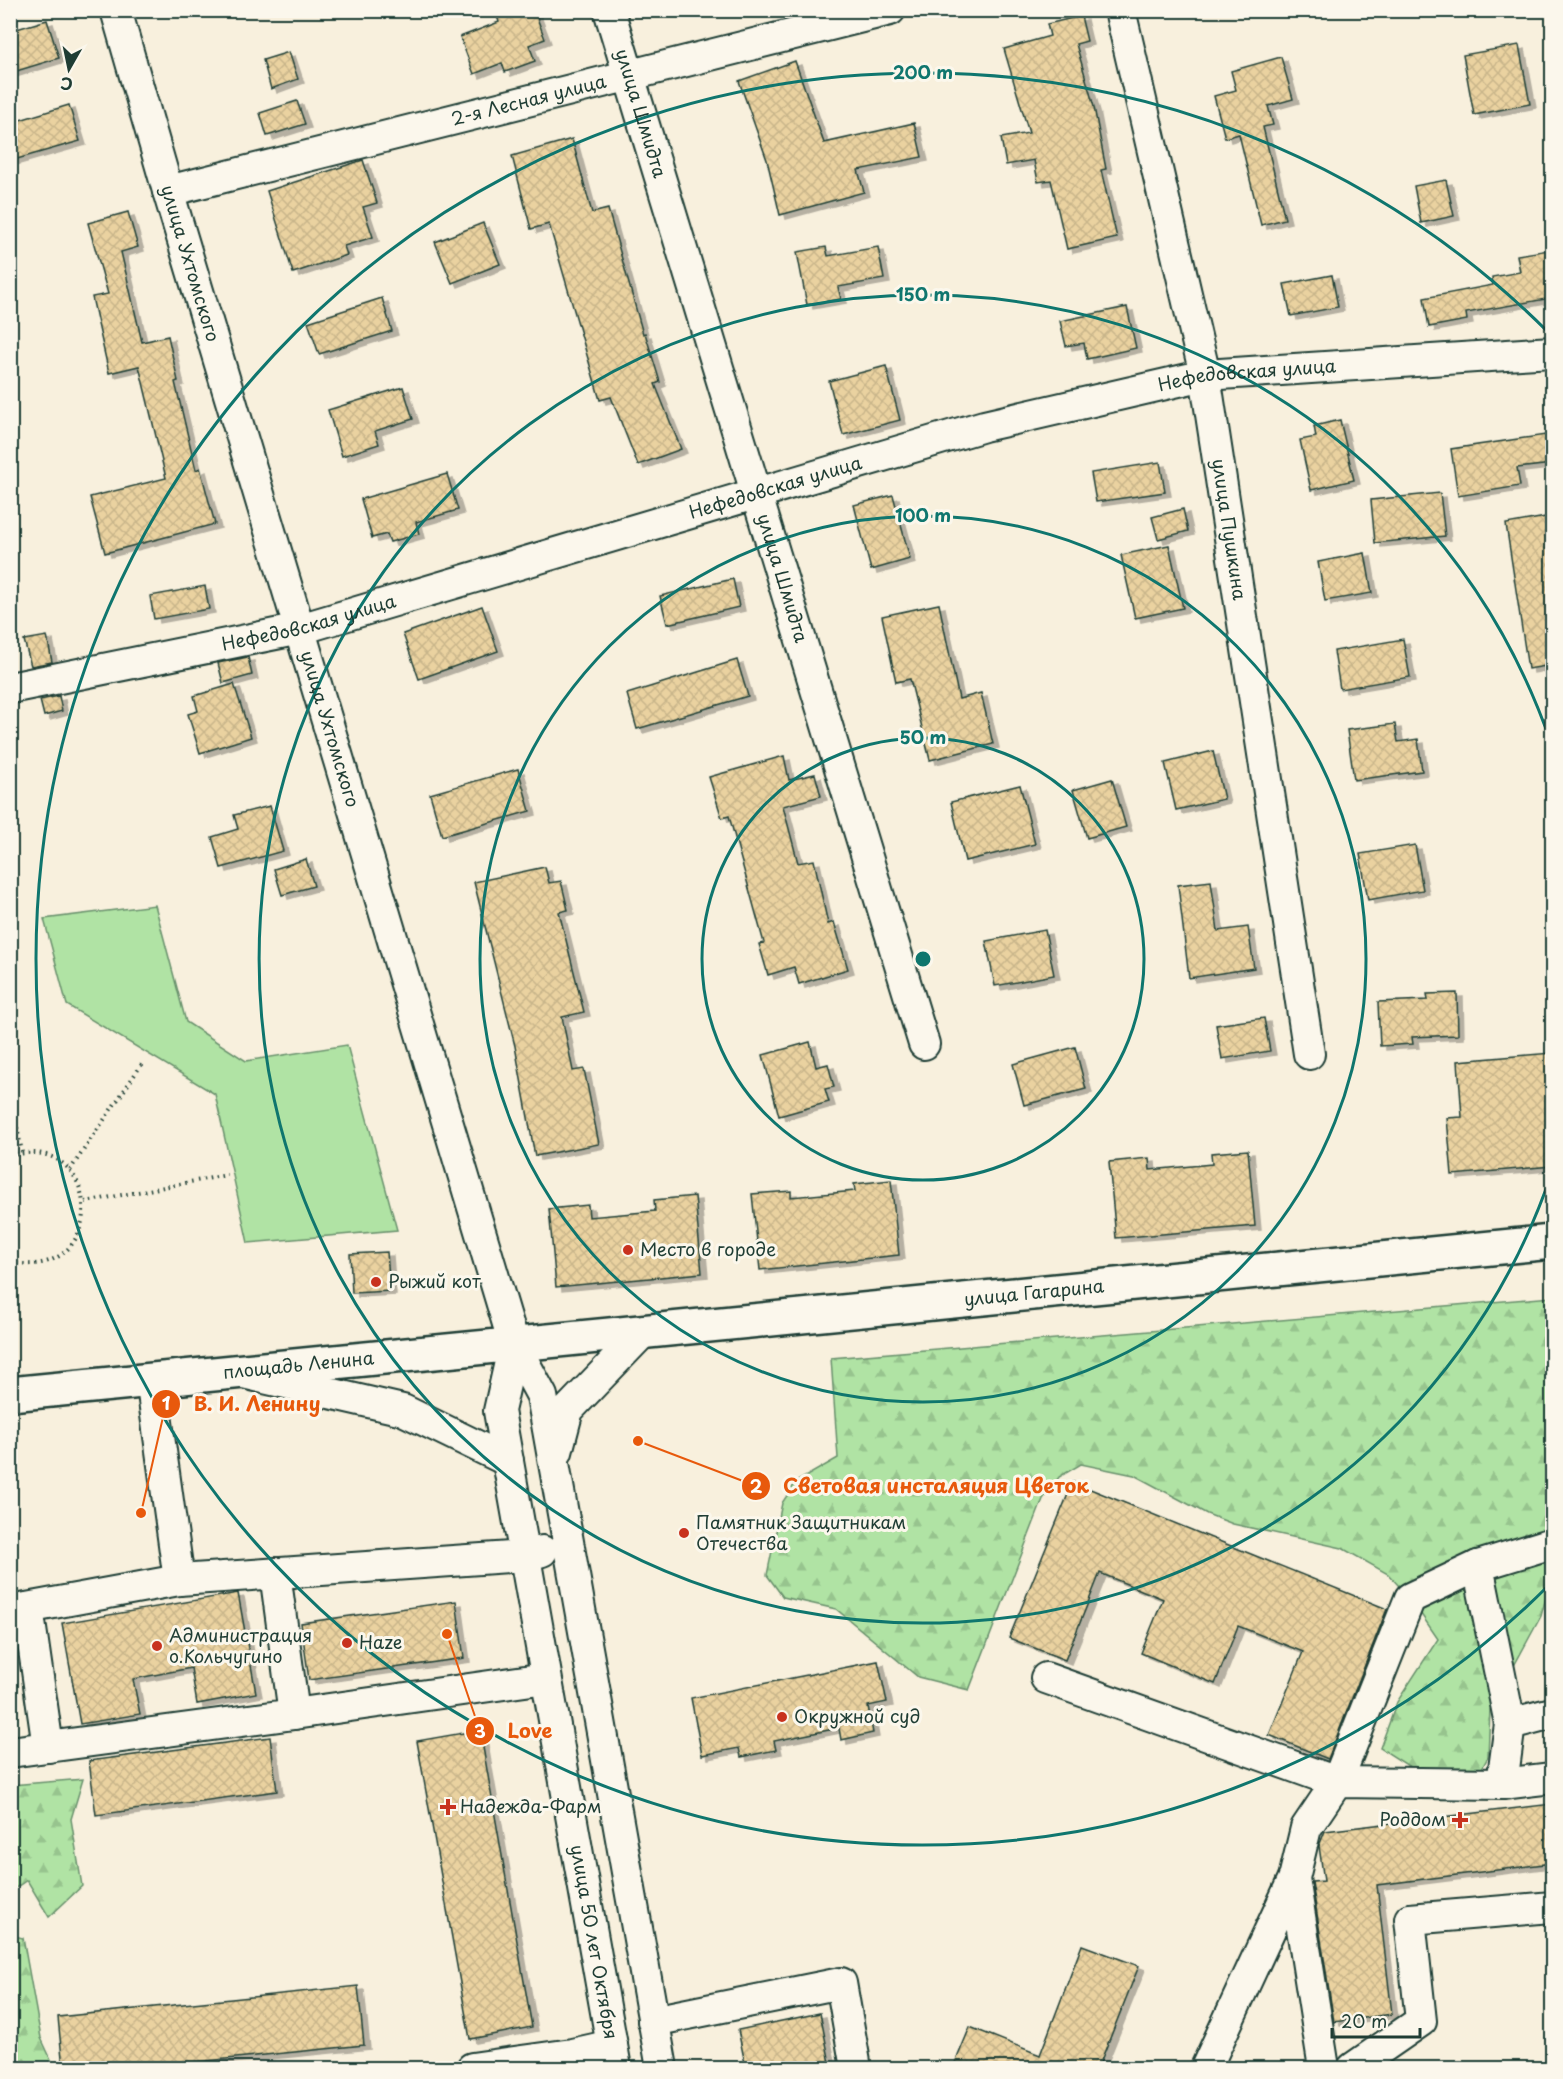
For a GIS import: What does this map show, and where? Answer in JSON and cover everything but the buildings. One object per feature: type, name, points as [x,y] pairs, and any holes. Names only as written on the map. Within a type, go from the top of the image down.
[{"type":"main road","name":"улица Гагарина","points":[[514,1344],[1552,1242]]},
{"type":"main road","name":"площадь Ленина","points":[[10,1394],[514,1344]]},
{"type":"street","name":"улица Ухтомского","points":[[116,10],[168,191],[514,1344]]},
{"type":"street","name":"улица Шмидта","points":[[609,10],[924,1044]]},
{"type":"street","name":"2-я Лесная улица","points":[[168,191],[890,10]]},
{"type":"street","name":"улица Пушкина","points":[[1120,10],[1204,375],[1309,1054]]},
{"type":"street","name":"Нефедовская улица","points":[[10,688],[300,629],[754,492],[984,426],[1204,375],[1552,352]]},
{"type":"street","points":[[554,1464],[568,1410],[645,1330]]},
{"type":"street","name":"улица 50 лет Октября","points":[[514,1344],[499,1411],[614,2056]]},
{"type":"street","points":[[514,1344],[542,1396],[662,2068]]},
{"type":"street","points":[[235,1371],[403,1410],[508,1461]]},
{"type":"street","points":[[151,1379],[179,1580]]},
{"type":"street","points":[[48,1747],[19,1609],[179,1580],[525,1556],[568,1543]]},
{"type":"street","points":[[1206,2068],[1294,1878],[1306,1828],[1337,1782],[1410,1598],[1478,1566],[1551,1548]]},
{"type":"street","points":[[1478,1566],[1510,1725],[1502,1784]]},
{"type":"street","points":[[275,1573],[294,1714]]},
{"type":"street","points":[[10,1752],[546,1678]]},
{"type":"street","points":[[1046,1678],[1337,1782],[1502,1784],[1552,1778]]},
{"type":"street","points":[[1510,1725],[1552,1713]]},
{"type":"street","points":[[1294,1878],[1324,2068]]},
{"type":"street","points":[[1353,2068],[1421,2021],[1410,1919],[1552,1907]]},
{"type":"street","points":[[654,2021],[841,1983],[856,2068]]},
{"type":"street","points":[[472,2068],[572,2054],[614,2056]]},
{"type":"path","points":[[70,1170],[144,1061]]},
{"type":"path","points":[[10,1092],[22,1152]]},
{"type":"path","points":[[10,1156],[22,1152],[40,1153],[57,1159],[70,1170],[80,1185],[85,1202],[84,1220],[78,1236],[68,1249],[55,1258],[40,1263],[24,1265],[10,1262]]},
{"type":"path","points":[[85,1202],[227,1175]]},
{"type":"green space","points":[[155,905],[186,1022],[246,1061],[347,1045],[397,1230],[248,1243],[215,1094],[67,1005],[44,919]]},
{"type":"green space","points":[[1552,1297],[1552,1576],[1541,1616],[1490,1710],[1488,1757],[1476,1779],[1424,1776],[1380,1748],[1397,1702],[1438,1639],[1410,1598],[1388,1574],[1342,1548],[1233,1524],[1207,1514],[1134,1475],[1081,1464],[1059,1477],[1043,1499],[969,1690],[918,1677],[836,1609],[783,1597],[767,1575],[782,1503],[796,1482],[838,1458],[831,1358]]},
{"type":"green space","points":[[83,1779],[71,1819],[82,1886],[49,1917],[27,1880],[11,1891],[11,1785]]},
{"type":"green space","points":[[11,1935],[23,1938],[41,2038],[55,2068],[11,2068]]},
{"type":"place","name":"Место в городе","points":[[628,1250]]},
{"type":"place","name":"Рыжий кот","points":[[376,1282]]},
{"type":"place","name":"Световая инсталяция Цветок","points":[[638,1441]]},
{"type":"place","name":"В. И. Ленину","points":[[141,1513]]},
{"type":"place","name":"Памятник Защитникам Отечества","points":[[684,1533]]},
{"type":"place","name":"Love","points":[[447,1634]]},
{"type":"place","name":"Haze","points":[[347,1643]]},
{"type":"place","name":"Администрация о.Кольчугино","points":[[157,1646]]},
{"type":"place","name":"Окружной суд","points":[[782,1717]]},
{"type":"place","name":"Надежда-Фарм","points":[[448,1807]]},
{"type":"place","name":"Роддом","points":[[1460,1820]]}]
